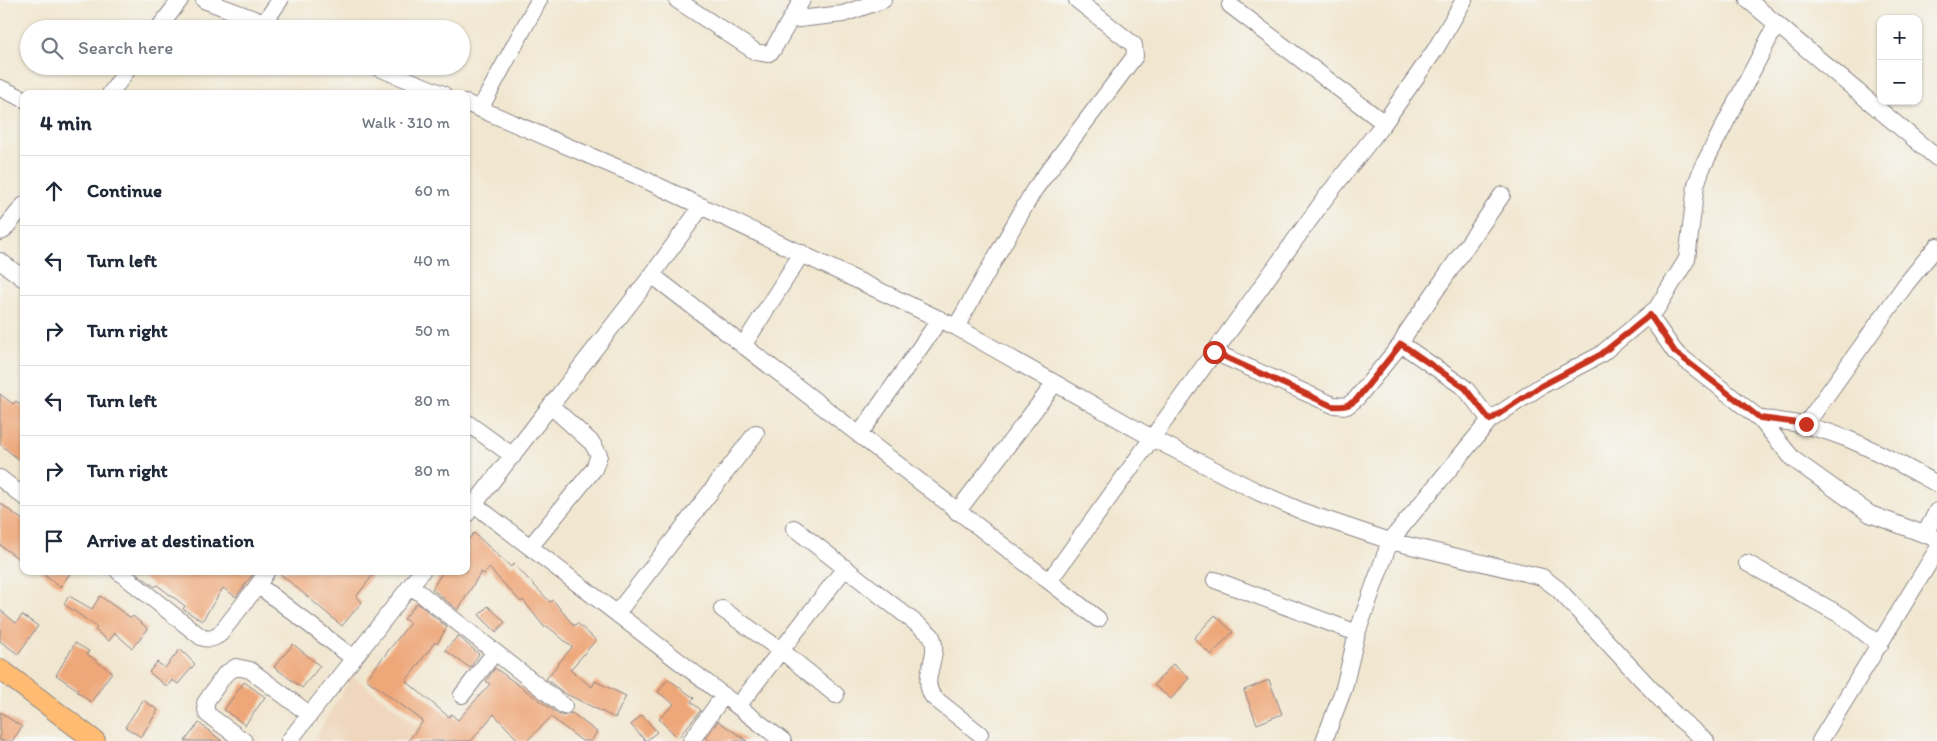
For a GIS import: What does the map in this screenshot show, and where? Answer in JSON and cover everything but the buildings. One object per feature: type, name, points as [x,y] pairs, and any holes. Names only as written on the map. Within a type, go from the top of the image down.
[{"type":"main road","points":[[0,669],[95,741]]},
{"type":"street","points":[[165,20],[180,0]]},
{"type":"street","points":[[204,0],[256,20]]},
{"type":"street","points":[[266,20],[280,0]]},
{"type":"street","points":[[539,0],[473,106],[635,175],[956,326],[1206,467],[1304,512],[1390,541],[1542,577],[1552,582],[1676,716],[1706,741]]},
{"type":"street","points":[[677,0],[762,54],[772,51],[802,0]]},
{"type":"street","points":[[790,20],[843,14],[883,0]]},
{"type":"street","points":[[956,326],[1034,190],[1136,56],[1134,46],[1077,0]]},
{"type":"street","points":[[1049,581],[1326,197],[1384,123],[1435,50],[1464,0]]},
{"type":"street","points":[[1748,0],[1937,158]]},
{"type":"street","points":[[1230,5],[1384,123]]},
{"type":"street","points":[[1324,741],[1344,688],[1357,633],[1390,541],[1490,420],[1541,386],[1600,355],[1650,315],[1664,298],[1684,264],[1689,246],[1698,176],[1776,25]]},
{"type":"street","points":[[113,90],[124,75]]},
{"type":"street","points":[[396,75],[433,90]]},
{"type":"street","points":[[0,88],[20,97]]},
{"type":"street","points":[[1214,352],[1332,406],[1347,406],[1356,400],[1401,344],[1502,195]]},
{"type":"street","points":[[702,206],[652,275],[470,510],[530,547],[783,741]]},
{"type":"street","points":[[0,232],[4,231],[20,210]]},
{"type":"street","points":[[1806,424],[1906,284],[1937,246]]},
{"type":"street","points":[[743,346],[802,253]]},
{"type":"street","points":[[0,261],[20,276]]},
{"type":"street","points":[[652,275],[1098,619]]},
{"type":"street","points":[[1650,315],[1675,352],[1760,418],[1793,459],[1860,508],[1874,516],[1931,537],[1937,511]]},
{"type":"street","points":[[859,435],[940,319]]},
{"type":"street","points":[[1401,344],[1465,388],[1490,420]]},
{"type":"street","points":[[957,512],[1055,383]]},
{"type":"street","points":[[530,547],[594,469],[599,455],[592,443],[551,406]]},
{"type":"street","points":[[1760,418],[1806,424],[1836,433],[1937,484]]},
{"type":"street","points":[[470,425],[513,456]]},
{"type":"street","points":[[617,613],[756,433]]},
{"type":"street","points":[[0,478],[20,494]]},
{"type":"street","points":[[794,528],[931,635],[935,648],[928,678],[929,691],[933,697],[982,738]]},
{"type":"street","points":[[1820,741],[1937,550]]},
{"type":"street","points":[[1747,563],[1844,617],[1880,645]]},
{"type":"street","points":[[738,706],[845,568]]},
{"type":"street","points":[[123,575],[201,637],[208,639],[220,634],[262,578],[353,658]]},
{"type":"street","points":[[288,741],[419,575]]},
{"type":"street","points":[[1216,580],[1357,633]]},
{"type":"street","points":[[411,586],[564,706]]},
{"type":"street","points":[[722,609],[782,651],[836,695]]},
{"type":"street","points":[[462,695],[495,652]]},
{"type":"street","points":[[244,741],[207,714],[205,703],[225,674],[236,667],[250,670],[309,714]]},
{"type":"street","points":[[691,741],[724,695]]},
{"type":"shaded area","points":[[352,676],[439,741],[313,741]]},
{"type":"route","points":[[1214,352],[1332,406],[1340,407],[1347,406],[1356,400],[1401,344],[1465,388],[1490,420],[1541,386],[1600,355],[1650,315],[1658,330],[1675,352],[1760,418],[1806,424]]}]
